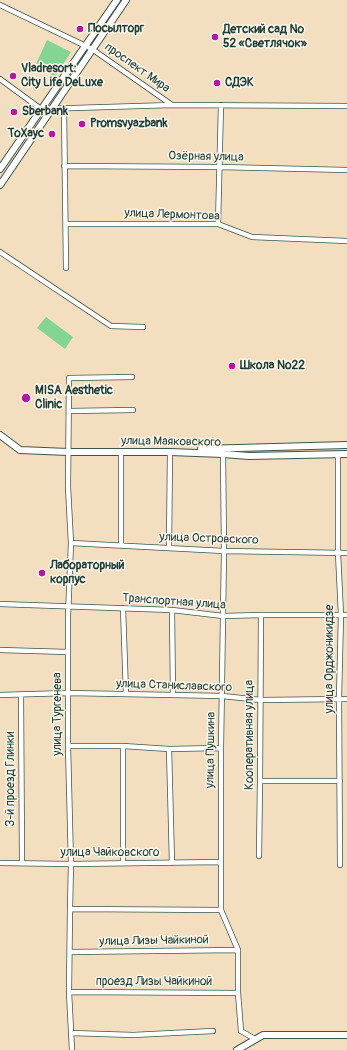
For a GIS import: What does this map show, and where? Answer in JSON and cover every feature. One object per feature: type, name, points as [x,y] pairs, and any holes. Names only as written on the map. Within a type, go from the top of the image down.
[{"type":"street","points":[[0,168],[117,0]]},
{"type":"street","points":[[0,185],[126,0]]},
{"type":"street","name":"проспект Мира","points":[[0,4],[92,49],[172,105],[347,106]]},
{"type":"street","points":[[0,79],[42,109],[172,105]]},
{"type":"street","points":[[218,224],[221,105]]},
{"type":"street","points":[[64,108],[66,268]]},
{"type":"street","name":"Озёрная улица","points":[[64,166],[347,170]]},
{"type":"street","name":"улица Лермонтова","points":[[66,224],[218,224],[252,237],[347,241]]},
{"type":"street","points":[[0,252],[111,326],[143,327]]},
{"type":"street","name":"улица Тургенева","points":[[72,1050],[69,992],[72,864],[68,746],[68,606],[71,543],[68,487],[69,378],[132,377]]},
{"type":"street","points":[[68,411],[133,410]]},
{"type":"street","name":"улица Маяковского","points":[[0,435],[20,450],[68,452],[224,451],[347,445]]},
{"type":"street","name":"улица Маяковского","points":[[224,451],[249,456],[347,454]]},
{"type":"street","name":"улица Пушкина","points":[[224,451],[221,910],[238,950],[238,993],[241,1031],[256,1039]]},
{"type":"street","points":[[121,452],[122,546]]},
{"type":"street","points":[[169,548],[170,452]]},
{"type":"street","name":"улица Орджоникидзе","points":[[338,454],[338,553],[341,616],[339,698],[340,865]]},
{"type":"street","name":"улица Островского","points":[[71,543],[224,551],[347,553]]},
{"type":"street","name":"Транспортная улица","points":[[0,604],[172,610],[223,616],[347,615]]},
{"type":"street","points":[[123,608],[126,694]]},
{"type":"street","points":[[172,610],[173,695]]},
{"type":"street","name":"Кооперативная улица","points":[[259,856],[261,615]]},
{"type":"street","points":[[0,650],[68,652]]},
{"type":"street","name":"улица Станиславского","points":[[0,695],[68,693],[222,696],[261,700],[347,699]]},
{"type":"street","name":"3-й проезд Глинки","points":[[21,695],[22,862]]},
{"type":"street","points":[[68,746],[123,746],[169,749],[221,748]]},
{"type":"street","points":[[123,746],[123,863]]},
{"type":"street","points":[[169,749],[172,863]]},
{"type":"street","points":[[260,781],[340,781]]},
{"type":"street","name":"улица Чайковского","points":[[0,863],[22,862],[72,864],[221,862]]},
{"type":"street","points":[[70,909],[221,910]]},
{"type":"street","name":"улица Лизы Чайкиной","points":[[70,952],[238,950]]},
{"type":"street","name":"проезд Лизы Чайкиной","points":[[69,992],[238,993]]},
{"type":"street","points":[[71,1033],[133,1035],[213,1031]]},
{"type":"street","points":[[237,1050],[263,1035],[347,1035]]},
{"type":"green space","points":[[47,40],[71,52],[55,77],[36,64]]},
{"type":"green space","points":[[46,317],[73,337],[65,349],[37,328]]},
{"type":"place","name":"Посылторг","points":[[80,29]]},
{"type":"place","name":"Детский сад № 52 «Светлячок»","points":[[215,37]]},
{"type":"place","name":"Vladresort: City Life DeLuxe","points":[[13,76]]},
{"type":"place","name":"СДЭК","points":[[217,83]]},
{"type":"place","name":"Sberbank","points":[[14,112]]},
{"type":"place","name":"Promsvyazbank","points":[[82,124]]},
{"type":"place","name":"ТоХаус","points":[[52,134]]},
{"type":"place","name":"Школа №22","points":[[232,366]]},
{"type":"place","name":"MISA Aesthetic Clinic","points":[[26,398]]},
{"type":"place","name":"Лабораторный корпус","points":[[42,573]]}]
